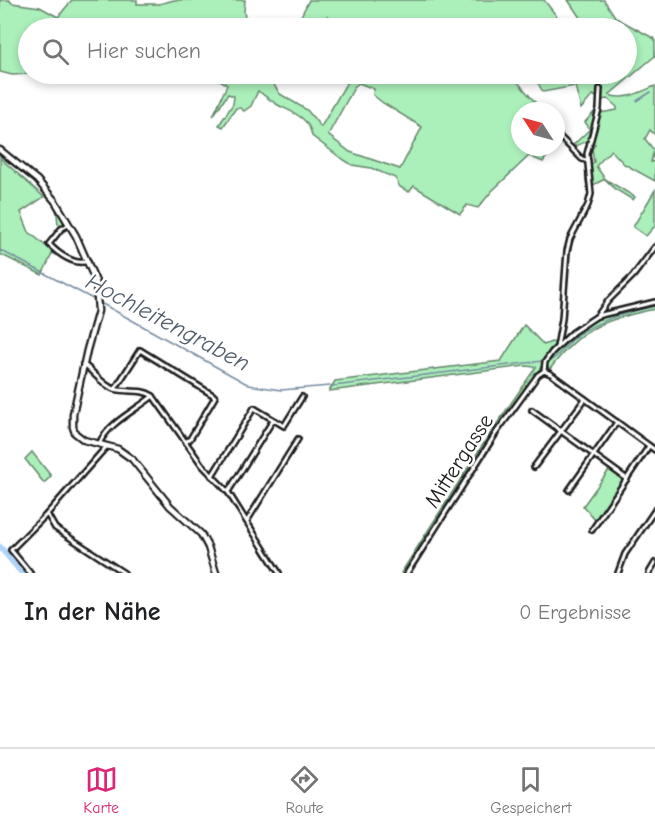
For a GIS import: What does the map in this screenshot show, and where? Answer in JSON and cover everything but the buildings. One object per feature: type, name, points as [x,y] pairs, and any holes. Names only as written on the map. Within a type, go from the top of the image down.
[{"type":"main road","points":[[0,150],[46,190],[70,224],[96,282],[99,303],[83,364],[72,428],[78,437],[118,449],[132,459],[170,506],[201,534],[208,547],[216,573]]},
{"type":"street","points":[[556,348],[560,334],[567,251],[570,239],[588,205],[591,194],[588,144],[599,109],[600,89]]},
{"type":"street","points":[[565,142],[582,159],[588,161]]},
{"type":"street","points":[[70,224],[61,229],[48,244],[55,251],[76,262],[88,261]]},
{"type":"street","points":[[655,247],[633,276],[608,301],[597,316],[556,348],[546,360],[544,371],[586,398],[655,450]]},
{"type":"street","points":[[597,316],[655,302]]},
{"type":"street","points":[[560,334],[565,340]]},
{"type":"street","points":[[115,389],[140,350],[213,395],[215,397],[212,404],[190,439],[185,442]]},
{"type":"street","points":[[83,364],[108,386],[115,389],[142,391],[153,396],[185,442],[228,492],[279,573]]},
{"type":"street","name":"Mittergasse","points":[[407,573],[496,433],[524,393],[544,371]]},
{"type":"street","points":[[99,444],[104,435],[122,418],[153,396]]},
{"type":"street","points":[[212,476],[254,408],[284,426],[302,397]]},
{"type":"street","points":[[534,467],[586,398]]},
{"type":"street","points":[[532,410],[627,479]]},
{"type":"street","points":[[228,492],[274,420]]},
{"type":"street","points":[[569,490],[617,422]]},
{"type":"street","points":[[247,521],[298,439]]},
{"type":"street","points":[[30,573],[11,550],[108,446]]},
{"type":"street","points":[[592,530],[649,446]]},
{"type":"street","points":[[618,573],[625,554],[655,510]]},
{"type":"street","points":[[47,514],[55,528],[124,573]]},
{"type":"street","points":[[649,573],[655,563]]},
{"type":"green space","points":[[0,0],[40,7],[58,17],[72,0],[137,0],[137,4],[159,4],[174,0],[245,0],[245,18],[18,18],[18,75],[0,72]]},
{"type":"green space","points":[[309,0],[544,0],[558,18],[329,18],[327,16],[326,18],[300,18]]},
{"type":"green space","points":[[568,0],[604,0],[616,18],[580,18]]},
{"type":"green space","points":[[637,29],[655,39],[655,56],[637,71]]},
{"type":"green space","points":[[226,84],[275,84],[280,94],[307,110],[321,127],[346,84],[358,84],[328,135],[350,152],[400,169],[422,127],[383,103],[373,95],[374,89],[362,84],[520,84],[535,102],[511,102],[511,156],[529,156],[492,191],[478,208],[467,205],[460,214],[414,186],[409,192],[400,187],[395,178],[371,168],[352,165],[312,136],[308,124],[300,116],[258,91],[251,106],[244,111],[236,108],[223,127],[219,125],[233,104],[234,96],[228,94],[213,116]]},
{"type":"green space","points":[[538,84],[622,84],[609,95],[615,97],[638,93],[655,86],[655,135],[650,130],[645,139],[654,150],[651,162],[655,161],[655,181],[624,164],[611,150],[596,166],[605,179],[587,188],[586,173],[594,162],[592,149],[595,144],[585,142],[570,148],[590,129],[585,122],[596,110],[600,113],[617,110],[617,107],[608,99],[601,100],[593,95],[581,109],[575,86],[543,92]]},
{"type":"green space","points":[[0,152],[44,190],[51,201],[31,180],[0,156]]},
{"type":"green space","points":[[529,156],[547,156],[543,162]]},
{"type":"green space","points":[[0,158],[44,197],[21,212],[29,232],[53,252],[42,275],[0,254]]},
{"type":"green space","points":[[605,179],[635,197],[633,200],[615,189]]},
{"type":"green space","points":[[655,190],[655,226],[646,236],[633,227]]},
{"type":"green space","points":[[52,203],[63,219],[63,224],[58,224]]},
{"type":"green space","points":[[655,304],[655,309],[608,321],[596,327],[573,343],[550,369],[546,365],[541,367],[508,413],[511,416],[409,573],[401,573],[483,444],[536,367],[525,366],[329,391],[335,381],[501,361],[524,325],[544,345],[551,342],[562,344],[594,320],[616,312]]},
{"type":"green space","points":[[32,452],[51,476],[44,483],[25,459]]},
{"type":"green space","points":[[609,470],[623,480],[595,520],[583,506]]},
{"type":"waterway","points":[[637,101],[651,92]]},
{"type":"waterway","name":"Hochleitengraben","points":[[0,250],[249,385],[281,390],[330,386]]},
{"type":"waterway","name":"Hochleitengraben","points":[[333,386],[551,360],[575,337],[597,324],[655,306]]},
{"type":"waterway","points":[[0,547],[22,573]]}]
